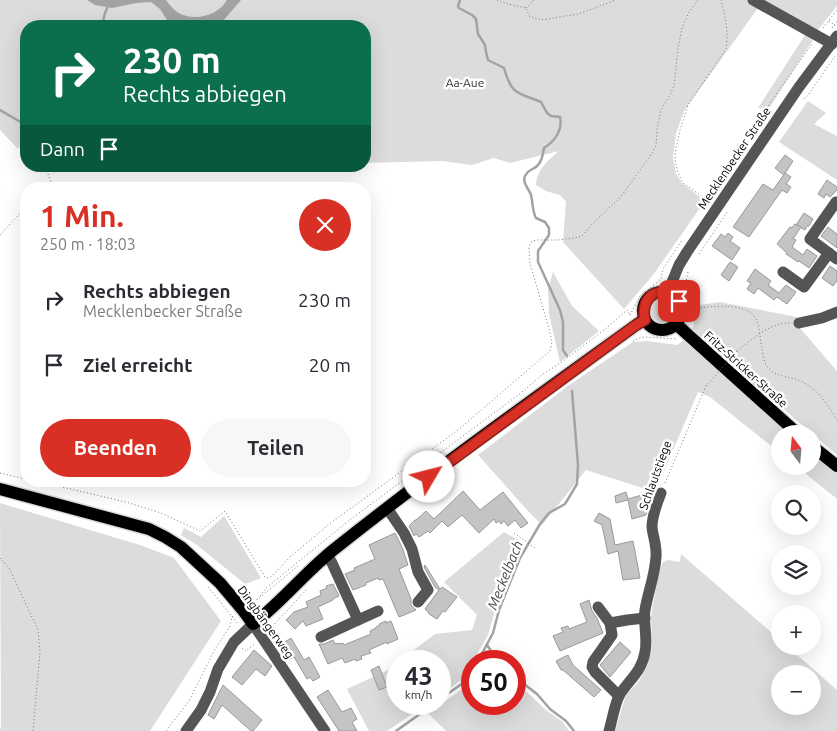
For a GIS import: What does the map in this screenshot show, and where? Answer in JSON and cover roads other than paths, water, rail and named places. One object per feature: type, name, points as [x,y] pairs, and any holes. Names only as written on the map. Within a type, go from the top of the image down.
[{"type":"main road","points":[[668,292],[679,301],[682,310],[680,317],[676,324],[670,328],[656,329],[645,320],[644,305],[648,298],[654,294],[668,292]]},
{"type":"main road","points":[[253,624],[327,555],[387,508],[564,377],[645,320]]},
{"type":"main road","name":"Fritz-Stricker-Straße","points":[[676,324],[788,425]]},
{"type":"main road","points":[[821,453],[837,466]]},
{"type":"main road","name":"Dingbängerweg","points":[[0,489],[149,529],[166,537],[181,547],[220,583],[253,624]]},
{"type":"street","name":"Mecklenbecker Straße","points":[[668,292],[679,265],[687,252],[799,87],[834,40],[818,36],[753,0]]},
{"type":"street","points":[[782,272],[804,287],[833,256],[810,239],[836,202]]},
{"type":"street","points":[[799,323],[837,312]]},
{"type":"street","name":"Schlautstiege","points":[[609,731],[619,696],[635,676],[645,655],[647,641],[646,608],[656,559],[652,526],[660,493]]},
{"type":"street","points":[[387,508],[404,533],[412,549],[418,572],[428,590],[418,602]]},
{"type":"street","points":[[327,555],[358,620]]},
{"type":"street","points":[[598,606],[610,623],[612,635],[593,662],[592,667],[619,696]]},
{"type":"street","points":[[321,637],[378,611]]},
{"type":"street","points":[[610,623],[645,618]]},
{"type":"street","points":[[186,731],[201,710],[218,669],[234,642],[253,624]]},
{"type":"street","name":"Dingbängerweg","points":[[253,624],[325,731]]},
{"type":"waterway","name":"Meckelbach","points":[[460,0],[459,8],[476,19],[478,34],[485,45],[488,60],[504,68],[510,84],[516,92],[541,102],[547,113],[551,116],[560,117],[561,122],[557,135],[544,148],[539,164],[528,172],[524,179],[531,195],[536,218],[545,222],[549,228],[549,235],[538,251],[538,262],[560,310],[563,322],[563,350],[567,356]]},
{"type":"waterway","points":[[103,20],[108,6]]},
{"type":"waterway","points":[[0,110],[20,122]]},
{"type":"waterway","name":"Meckelbach","points":[[484,650],[493,633],[499,610],[520,558],[540,524],[549,513],[565,504],[577,484],[578,465],[572,391]]},
{"type":"waterway","points":[[487,645],[490,650]]},
{"type":"waterway","name":"Meckelbach","points":[[451,691],[461,684]]},
{"type":"waterway","points":[[526,686],[537,694],[550,709],[566,721],[574,731]]},
{"type":"waterway","name":"Meckelbach","points":[[396,731],[419,715]]},
{"type":"park label","name":"Aa-Aue","points":[[465,82]]}]
